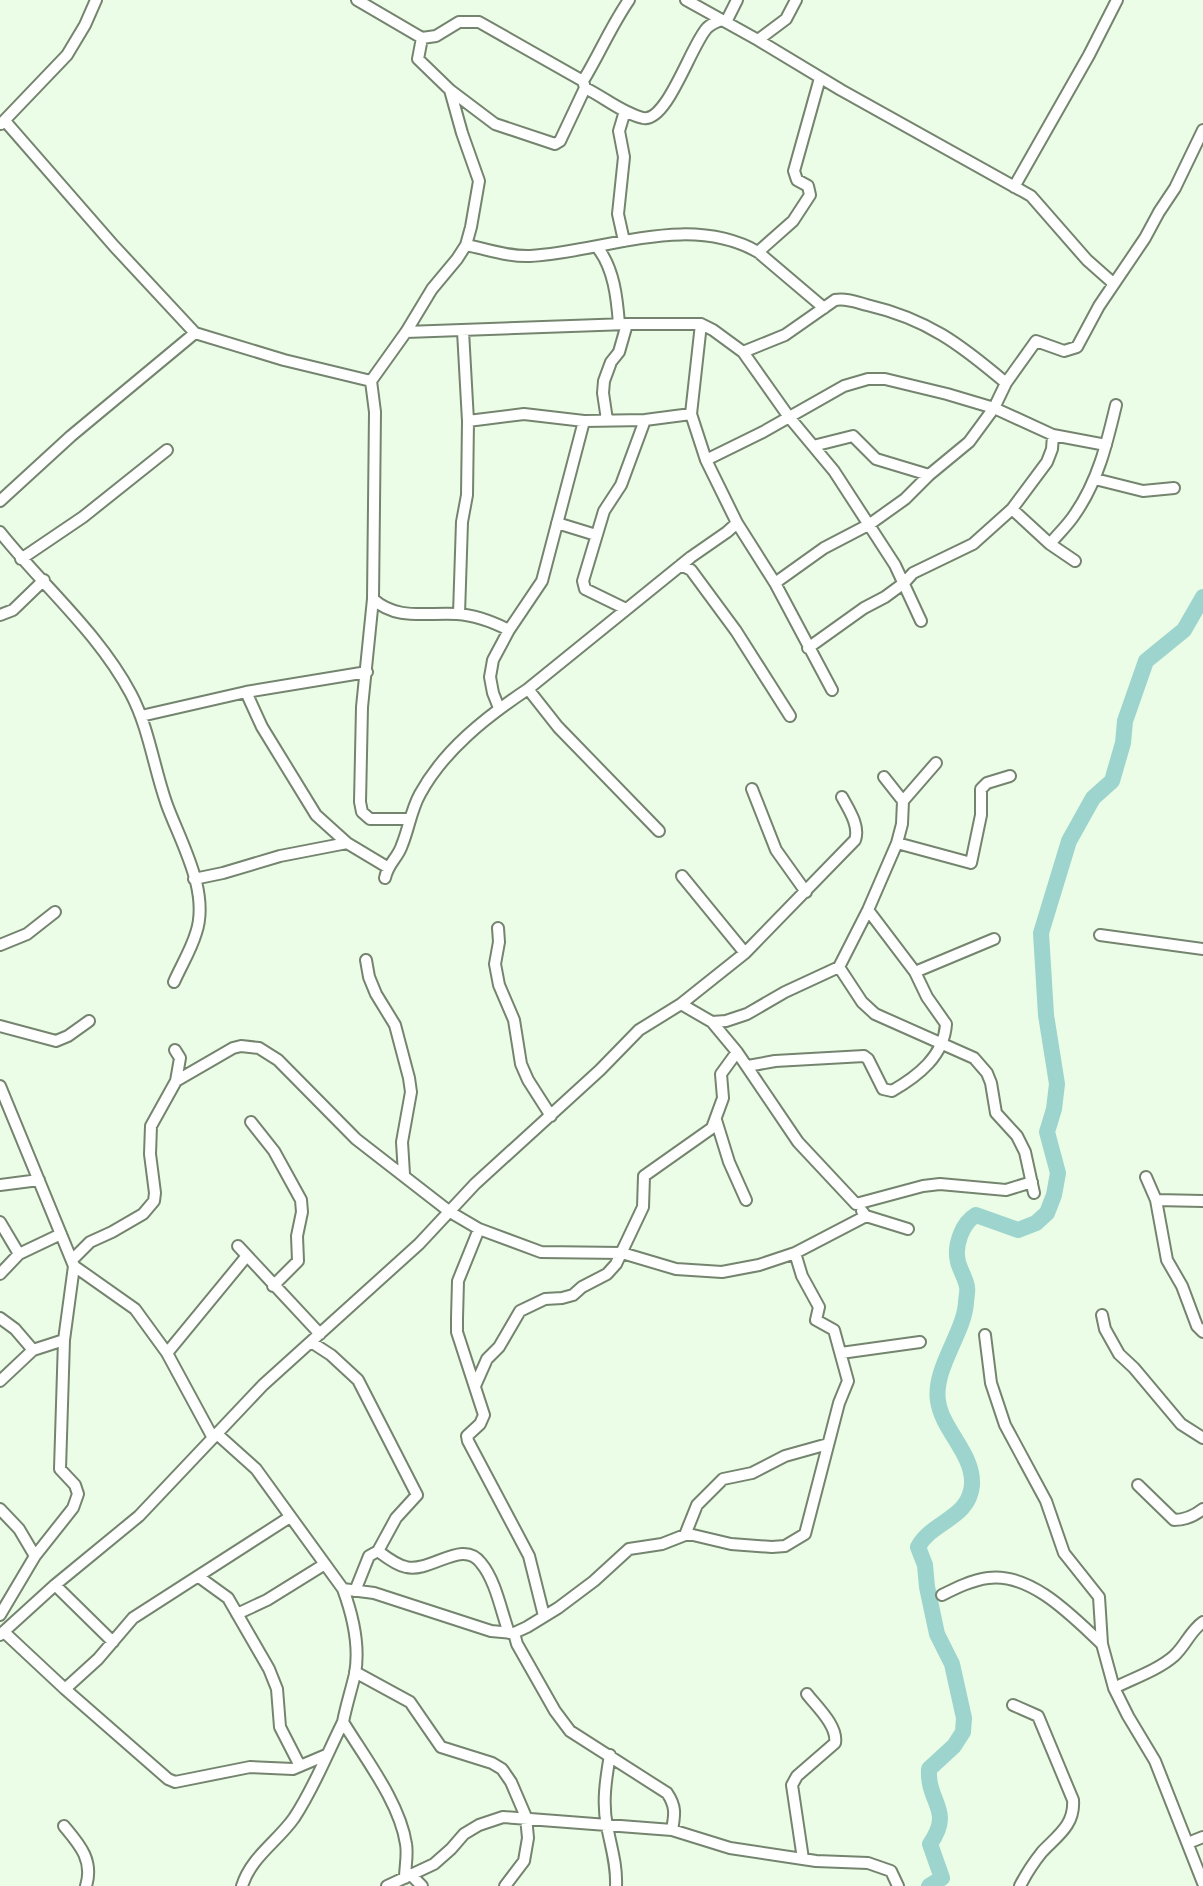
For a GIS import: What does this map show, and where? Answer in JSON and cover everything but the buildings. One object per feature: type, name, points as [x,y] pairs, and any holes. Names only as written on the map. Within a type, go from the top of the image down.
[{"type":"street","points":[[96,0],[67,55],[2,123],[195,333],[284,360],[371,381]]},
{"type":"street","points":[[357,0],[422,38],[436,36],[459,22],[480,22],[625,111],[645,118],[656,115],[664,107],[700,38],[708,27],[723,21],[737,0]]},
{"type":"street","points":[[422,38],[418,59],[450,90],[495,124],[555,144],[560,141],[584,85],[629,0]]},
{"type":"street","points":[[686,0],[1031,197],[1087,260],[1113,283]]},
{"type":"street","points":[[758,40],[786,19],[796,0]]},
{"type":"street","points":[[1014,187],[1117,0]]},
{"type":"street","points":[[758,252],[793,221],[810,195],[808,186],[794,177],[794,171],[820,78]]},
{"type":"street","points":[[409,818],[370,819],[362,812],[362,707],[373,600],[375,412],[371,381],[432,289],[457,259],[466,245],[471,227],[479,181],[450,90]]},
{"type":"street","points":[[624,241],[618,214],[624,157],[620,131],[625,111]]},
{"type":"street","points":[[775,583],[824,548],[870,524],[905,499],[969,442],[1036,341],[1065,351],[1077,348],[1113,283],[1145,238],[1175,188],[1203,130]]},
{"type":"street","points":[[466,245],[526,256],[685,234],[711,235],[746,245],[758,252],[824,308]]},
{"type":"street","points":[[597,247],[608,267],[623,324],[619,352],[611,362],[604,381],[607,420]]},
{"type":"street","points":[[743,352],[785,335],[835,300],[844,299],[886,309],[929,325],[964,347],[1006,383]]},
{"type":"street","points":[[406,332],[623,324],[701,324],[713,330],[743,352],[789,417],[834,471],[870,524],[904,583],[921,621]]},
{"type":"street","points":[[701,324],[691,414],[706,460],[737,523],[775,583],[832,690]]},
{"type":"street","points":[[459,614],[462,522],[467,495],[468,421],[463,331]]},
{"type":"street","points":[[0,501],[71,436],[195,333]]},
{"type":"street","points":[[706,460],[844,386],[868,379],[885,379],[994,408],[1053,435],[1106,445]]},
{"type":"street","points":[[1050,544],[1075,515],[1095,479],[1116,405]]},
{"type":"street","points":[[468,421],[524,414],[584,421],[645,420],[691,414]]},
{"type":"street","points":[[626,609],[583,586],[604,511],[621,485],[645,420]]},
{"type":"street","points":[[499,708],[490,677],[493,660],[509,630],[540,586],[584,421]]},
{"type":"street","points":[[808,648],[864,608],[885,597],[923,566],[958,553],[973,544],[1012,509],[1046,462],[1052,450],[1053,435]]},
{"type":"street","points":[[813,446],[853,436],[876,459],[929,475]]},
{"type":"street","points":[[21,559],[93,510],[166,450]]},
{"type":"street","points":[[1095,479],[1143,491],[1174,488]]},
{"type":"street","points":[[1012,509],[1050,544],[1075,561]]},
{"type":"street","points":[[557,523],[596,535]]},
{"type":"street","points":[[246,692],[262,727],[316,815],[346,843],[386,873],[401,849],[409,818],[419,795],[442,759],[499,708],[527,689],[626,609],[686,567],[691,557],[737,523]]},
{"type":"street","points":[[0,532],[105,654],[131,693],[141,716],[166,801],[194,879],[200,919],[174,982]]},
{"type":"street","points":[[686,567],[736,631],[790,716]]},
{"type":"street","points":[[0,615],[13,610],[44,580]]},
{"type":"street","points":[[373,600],[382,608],[395,612],[421,615],[459,614],[488,620],[509,630]]},
{"type":"street","points":[[141,716],[246,692],[367,672]]},
{"type":"street","points":[[527,689],[584,755],[659,831]]},
{"type":"street","points":[[712,1022],[726,1021],[747,1014],[785,992],[839,967],[868,910],[897,843],[902,824],[903,801],[936,763]]},
{"type":"street","points":[[897,843],[971,863],[981,815],[981,789],[1000,778],[1010,776]]},
{"type":"street","points":[[884,777],[903,801]]},
{"type":"street","points":[[752,789],[776,850],[806,892]]},
{"type":"street","points":[[326,1755],[286,1770],[250,1767],[175,1782],[158,1771],[2,1633],[139,1516],[263,1385],[419,1244],[475,1184],[551,1116],[639,1030],[681,1004],[745,953],[855,840],[856,826],[842,797]]},
{"type":"street","points":[[194,879],[280,856],[346,843]]},
{"type":"street","points":[[682,876],[745,953]]},
{"type":"street","points":[[748,1066],[775,1061],[864,1056],[883,1088],[892,1091],[921,1072],[943,1042],[945,1021],[927,997],[915,972],[868,910]]},
{"type":"street","points":[[0,945],[27,934],[55,912]]},
{"type":"street","points":[[498,928],[499,942],[495,964],[499,985],[514,1020],[521,1063],[528,1080],[551,1116]]},
{"type":"street","points":[[1100,935],[1203,950]]},
{"type":"street","points":[[915,972],[995,939]]},
{"type":"street","points":[[366,960],[376,994],[395,1025],[409,1079],[411,1092],[402,1142],[404,1174]]},
{"type":"street","points":[[839,967],[868,1009],[974,1058],[987,1073],[991,1083],[996,1114],[1017,1136],[1025,1152],[1033,1188],[1006,1190],[940,1184],[856,1203]]},
{"type":"street","points":[[681,1004],[712,1022],[748,1066],[797,1142],[866,1216],[908,1229]]},
{"type":"street","points":[[0,1026],[56,1041],[89,1021]]},
{"type":"street","points":[[176,1081],[233,1048],[259,1048],[293,1074],[356,1139],[450,1212],[479,1229],[541,1252],[621,1253],[676,1269],[722,1272],[759,1265],[795,1253],[866,1216]]},
{"type":"street","points":[[73,1263],[90,1242],[143,1214],[154,1201],[150,1154],[151,1126],[176,1081],[180,1058],[175,1050]]},
{"type":"street","points":[[474,1386],[487,1359],[499,1347],[520,1311],[545,1299],[573,1295],[607,1274],[621,1253],[643,1207],[644,1176],[705,1135],[716,1120],[723,1098],[721,1074],[737,1052]]},
{"type":"street","points":[[0,1086],[73,1263],[64,1340],[60,1469],[75,1485],[78,1494],[73,1508],[35,1556],[0,1615]]},
{"type":"street","points":[[716,1120],[729,1162],[746,1200]]},
{"type":"street","points":[[251,1122],[274,1151],[302,1206],[297,1236],[298,1261],[273,1286]]},
{"type":"street","points":[[1146,1177],[1156,1200],[1167,1260],[1182,1286],[1196,1326],[1203,1332]]},
{"type":"street","points":[[0,1185],[39,1180]]},
{"type":"street","points":[[1156,1200],[1203,1201]]},
{"type":"street","points":[[0,1222],[19,1254]]},
{"type":"street","points":[[479,1229],[458,1281],[457,1332],[484,1419],[467,1436],[529,1556],[544,1616]]},
{"type":"street","points":[[0,1274],[19,1254],[61,1234]]},
{"type":"street","points":[[238,1246],[315,1338],[358,1380],[416,1493],[416,1497],[396,1518],[377,1551],[369,1556],[349,1590],[356,1636],[355,1672],[343,1722],[308,1797],[291,1822],[255,1861],[242,1886]]},
{"type":"street","points":[[73,1263],[135,1309],[167,1353],[215,1436],[256,1469],[325,1564],[349,1590],[374,1593],[491,1631],[511,1633],[544,1616],[594,1581],[629,1549],[662,1544],[685,1535],[699,1535],[731,1544],[772,1547],[785,1546],[802,1538],[821,1477],[839,1403],[848,1381],[834,1330],[816,1320],[819,1307],[802,1276],[795,1253]]},
{"type":"street","points":[[167,1353],[246,1257]]},
{"type":"street","points":[[1102,1315],[1112,1344],[1119,1354],[1181,1424],[1203,1438]]},
{"type":"street","points":[[0,1318],[15,1329],[33,1350]]},
{"type":"street","points":[[985,1335],[990,1383],[1005,1425],[1046,1501],[1064,1553],[1099,1597],[1102,1644],[1114,1688],[1155,1761],[1203,1883]]},
{"type":"street","points":[[0,1381],[33,1350],[64,1340]]},
{"type":"street","points":[[841,1353],[920,1342]]},
{"type":"street","points":[[685,1535],[697,1505],[723,1479],[752,1473],[785,1456],[828,1444]]},
{"type":"street","points":[[1138,1485],[1174,1520],[1194,1516],[1203,1509]]},
{"type":"street","points":[[0,1509],[19,1530],[35,1556]]},
{"type":"street","points":[[65,1689],[113,1642],[133,1618],[290,1517]]},
{"type":"street","points":[[377,1551],[399,1565],[410,1568],[465,1553],[472,1554],[486,1570],[511,1633],[555,1711],[570,1731],[667,1793],[676,1812],[672,1830]]},
{"type":"street","points":[[237,1614],[267,1600],[325,1564]]},
{"type":"street","points":[[199,1577],[228,1598],[269,1669],[277,1689],[281,1727],[300,1766]]},
{"type":"street","points":[[942,1595],[986,1578],[1004,1577],[1023,1583],[1057,1603],[1102,1644]]},
{"type":"street","points":[[55,1586],[113,1642]]},
{"type":"street","points":[[1114,1688],[1168,1661],[1181,1648],[1193,1629],[1203,1622]]},
{"type":"street","points":[[355,1672],[410,1702],[441,1748],[492,1763],[502,1769],[512,1782],[526,1817],[527,1853],[505,1886]]},
{"type":"street","points":[[803,1859],[792,1785],[797,1776],[835,1743],[836,1738],[834,1730],[807,1694]]},
{"type":"street","points":[[1013,1705],[1038,1716],[1051,1743],[1074,1808],[1069,1824],[1042,1853],[1020,1886]]},
{"type":"street","points":[[343,1722],[401,1824],[407,1847],[408,1876]]},
{"type":"street","points":[[610,1755],[605,1783],[606,1824],[617,1868],[616,1886]]},
{"type":"street","points":[[387,1886],[434,1864],[464,1834],[479,1825],[503,1817],[526,1817],[672,1830],[730,1848],[803,1859],[879,1865],[891,1871],[898,1886]]},
{"type":"street","points":[[64,1826],[83,1849],[88,1862],[89,1878],[86,1886]]},
{"type":"street","points":[[1188,1843],[1203,1837]]},
{"type":"street","points":[[408,1876],[422,1886]]},
{"type":"waterway","points":[[929,1886],[942,1878],[930,1844],[937,1832],[940,1814],[929,1781],[929,1769],[954,1746],[963,1732],[964,1718],[952,1664],[937,1634],[925,1565],[918,1547],[924,1538],[964,1505],[972,1485],[968,1463],[945,1422],[938,1401],[940,1376],[964,1315],[966,1303],[967,1287],[958,1262],[958,1242],[963,1229],[976,1215],[1018,1230],[1036,1223],[1047,1213],[1054,1195],[1058,1173],[1047,1132],[1054,1109],[1057,1084],[1046,1015],[1041,933],[1069,841],[1093,798],[1112,781],[1123,743],[1125,721],[1146,661],[1184,630],[1203,597]]}]
